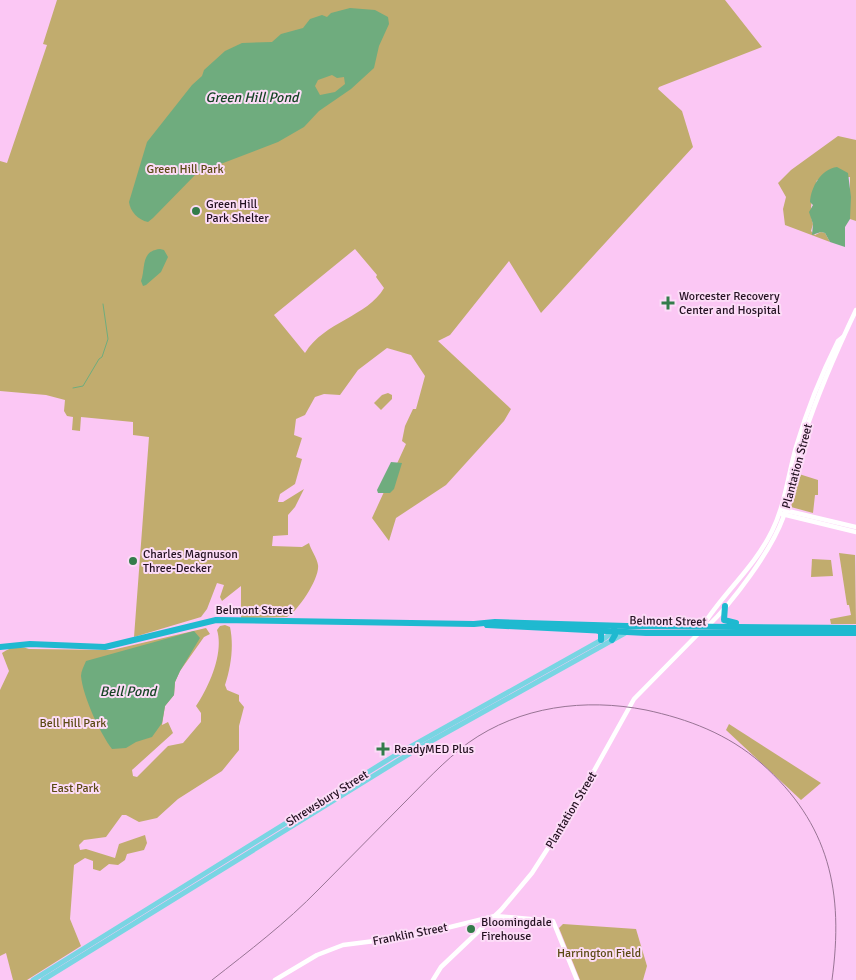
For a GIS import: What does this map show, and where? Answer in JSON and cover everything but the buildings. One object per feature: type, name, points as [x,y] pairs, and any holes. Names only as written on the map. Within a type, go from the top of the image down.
[{"type":"highway","points":[[725,606],[723,616],[727,622],[777,623],[784,627]]},
{"type":"highway","name":"Belmont Street","points":[[0,647],[31,644],[105,647],[216,620],[481,624],[495,622],[700,633],[856,634]]},
{"type":"highway","name":"Belmont Street","points":[[481,624],[491,626],[596,629],[614,627]]},
{"type":"highway","name":"Belmont Street","points":[[627,629],[706,625],[856,628]]},
{"type":"highway","points":[[612,640],[614,627]]},
{"type":"highway","points":[[596,629],[601,632],[601,640]]},
{"type":"main road","name":"Plantation Street","points":[[706,625],[725,606],[767,552],[782,512],[805,431],[825,378],[856,310]]},
{"type":"main road","name":"Plantation Street","points":[[433,980],[443,965],[495,916],[537,866],[566,823],[632,703],[700,633],[756,560],[782,512]]},
{"type":"main road","points":[[782,512],[856,527]]},
{"type":"main road","points":[[782,512],[856,532]]},
{"type":"main road","name":"Shrewsbury Street","points":[[33,980],[386,761],[601,640],[614,627]]},
{"type":"main road","name":"Shrewsbury Street","points":[[43,980],[417,749],[612,640],[627,629]]},
{"type":"main road","name":"Franklin Street","points":[[275,980],[333,948],[408,937],[495,916],[553,921],[577,980]]},
{"type":"main road","points":[[475,921],[481,924],[482,929]]},
{"type":"green space","name":"Green Hill Park","points":[[57,0],[725,0],[762,47],[659,87],[658,89],[682,111],[693,147],[541,313],[509,261],[450,335],[438,341],[511,409],[504,421],[446,485],[396,518],[389,541],[372,518],[406,444],[402,441],[405,426],[413,409],[416,409],[425,376],[411,355],[387,348],[358,370],[340,395],[324,394],[315,397],[305,415],[296,419],[294,435],[302,438],[296,457],[302,459],[295,484],[280,494],[278,502],[283,502],[304,489],[295,507],[288,515],[288,535],[273,536],[272,546],[302,547],[309,543],[318,565],[318,571],[312,586],[292,614],[287,617],[241,618],[241,586],[222,601],[220,597],[224,585],[217,583],[207,609],[201,617],[134,637],[149,437],[133,435],[133,422],[81,417],[80,431],[72,430],[73,417],[67,416],[64,411],[65,400],[46,395],[0,391],[0,161],[7,163],[47,45],[43,44]],"holes":[[[355,249],[377,275],[376,277],[384,288],[377,298],[357,313],[323,333],[305,353],[274,315]]]},
{"type":"green space","points":[[838,136],[856,140],[856,221],[850,219],[850,177],[817,180],[812,202],[813,224],[811,231],[815,235],[821,232],[825,233],[830,242],[785,225],[783,209],[786,197],[778,183],[791,170]]},
{"type":"green space","points":[[388,393],[392,395],[392,399],[381,410],[374,403],[382,395]]},
{"type":"green space","points":[[799,474],[818,480],[818,495],[815,495],[813,513],[791,507]]},
{"type":"green space","points":[[839,553],[855,555],[856,624],[831,624],[830,619],[851,615],[849,605],[847,605]]},
{"type":"green space","points":[[812,559],[831,560],[833,576],[811,577]]},
{"type":"green space","name":"East Park","points":[[220,626],[230,627],[232,649],[225,685],[227,690],[239,695],[239,701],[244,707],[239,726],[239,750],[222,771],[178,799],[157,818],[139,822],[126,815],[122,815],[106,837],[84,840],[79,845],[80,850],[86,849],[115,858],[119,844],[145,835],[147,843],[144,850],[127,854],[125,860],[118,865],[109,864],[100,871],[93,869],[93,861],[85,858],[74,865],[70,919],[81,946],[27,980],[13,980],[6,953],[0,956],[0,690],[9,671],[2,653],[8,649],[19,647],[29,649],[112,650],[206,628],[210,634],[204,637],[180,671],[175,682],[174,695],[165,706],[162,725],[168,722],[173,733],[132,770],[133,776],[137,777],[168,746],[183,743],[201,722],[201,713],[196,706],[214,670],[219,639],[217,630]]},
{"type":"green space","points":[[729,724],[821,783],[801,800],[726,730]]},
{"type":"green space","name":"Harrington Field","points":[[563,924],[636,929],[647,966],[643,980],[580,980],[559,928]]},
{"type":"water","name":"Green Hill Pond","points":[[350,8],[375,10],[388,17],[389,24],[379,46],[374,68],[351,89],[319,111],[304,127],[278,142],[197,173],[148,222],[135,215],[129,202],[147,142],[192,85],[202,76],[204,70],[225,51],[242,43],[272,42],[281,34],[303,28],[310,19],[322,15],[327,17],[331,13]],"holes":[[[332,75],[337,78],[344,77],[345,84],[335,92],[320,95],[315,86],[318,80]]]},
{"type":"water","points":[[837,167],[848,173],[851,197],[850,219],[845,227],[845,247],[830,242],[825,233],[821,232],[812,235],[813,224],[809,212],[813,205],[810,202],[812,190],[818,180],[826,171]]},
{"type":"water","points":[[160,249],[164,250],[168,257],[161,272],[143,286],[141,281],[145,261],[149,253]]},
{"type":"water","points":[[391,462],[402,463],[394,489],[390,493],[378,493],[377,490]]},
{"type":"water","name":"Bell Pond","points":[[194,631],[200,638],[175,682],[174,695],[165,706],[162,723],[152,737],[136,742],[126,748],[112,749],[97,724],[82,685],[82,670],[86,661]]},
{"type":"waterway","points":[[73,388],[83,386],[102,357],[108,339],[103,304]]},
{"type":"railway","points":[[212,980],[294,913],[434,773],[468,743],[488,730],[531,713],[577,705],[623,706],[646,710],[692,723],[735,744],[761,763],[784,786],[803,810],[817,835],[827,861],[833,889],[836,918],[832,980]]},
{"type":"place","name":"Green Hill Park Shelter","points":[[196,211]]},
{"type":"place","name":"Worcester Recovery Center and Hospital","points":[[668,303]]},
{"type":"place","name":"Charles Magnuson Three-Decker","points":[[133,561]]},
{"type":"place","name":"ReadyMED Plus","points":[[383,749]]},
{"type":"place","name":"Bloomingdale Firehouse","points":[[471,929]]},
{"type":"park label","name":"Bell Hill Park","points":[[73,723]]}]
